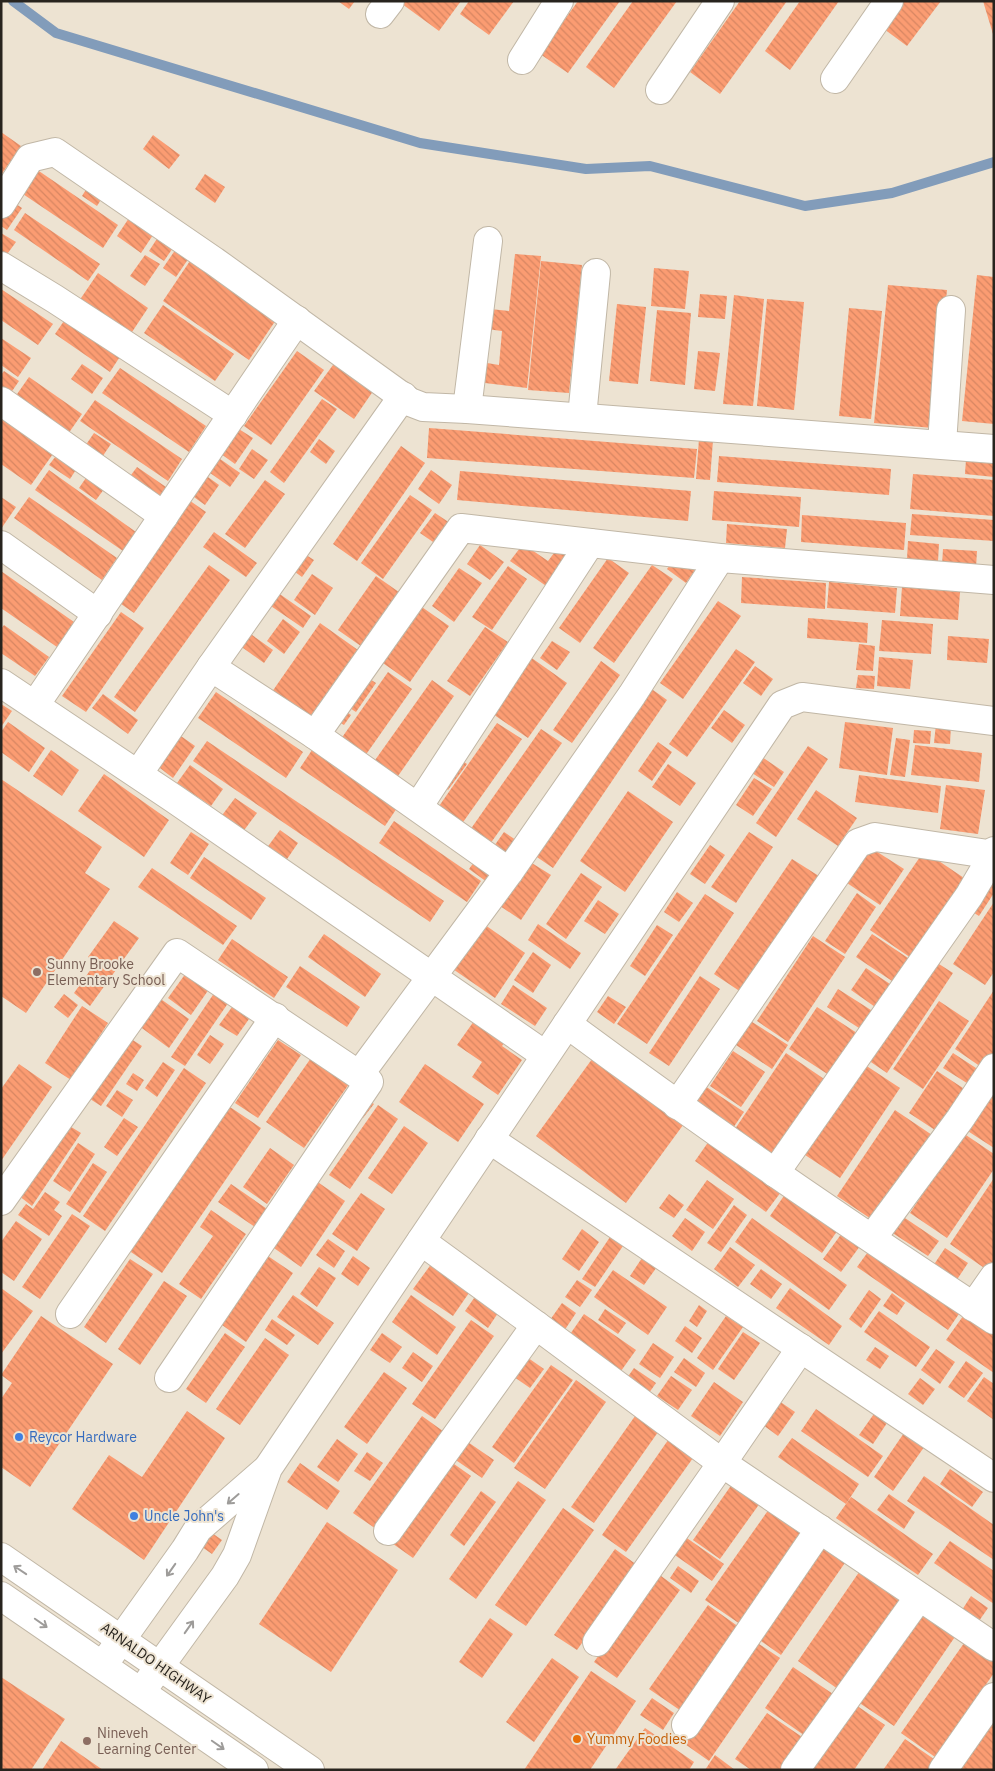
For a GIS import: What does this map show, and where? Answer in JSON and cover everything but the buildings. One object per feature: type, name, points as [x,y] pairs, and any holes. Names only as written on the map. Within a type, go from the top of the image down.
[{"type":"street","points":[[522,60],[559,1]]},
{"type":"street","points":[[660,90],[720,1]]},
{"type":"street","points":[[835,79],[889,1]]},
{"type":"street","points":[[1,204],[30,158],[55,152],[297,320],[410,402],[423,407],[582,417],[994,449]]},
{"type":"street","points":[[467,409],[488,241]]},
{"type":"street","points":[[1,266],[233,415]]},
{"type":"street","points":[[582,417],[596,273]]},
{"type":"street","points":[[942,444],[951,310]]},
{"type":"street","points":[[35,705],[297,320]]},
{"type":"street","points":[[138,774],[210,667],[402,396]]},
{"type":"street","points":[[1,400],[164,516]]},
{"type":"street","points":[[315,735],[461,528],[720,558],[994,580]]},
{"type":"street","points":[[418,807],[590,543]]},
{"type":"street","points":[[1,545],[98,614]]},
{"type":"street","points":[[359,1075],[509,872],[632,695],[720,558]]},
{"type":"street","points":[[210,667],[315,735],[509,872]]},
{"type":"street","points":[[1,683],[138,774],[545,1055]]},
{"type":"street","points":[[141,1692],[161,1667],[225,1576],[237,1555],[268,1468],[782,705],[802,697],[994,721]]},
{"type":"street","points":[[677,1105],[858,843],[875,837],[994,855]]},
{"type":"street","points":[[775,1173],[969,896],[994,855],[994,851]]},
{"type":"street","points":[[1,1201],[177,953],[275,1017],[369,1082],[169,1378]]},
{"type":"street","points":[[70,1314],[275,1017]]},
{"type":"street","points":[[566,1024],[677,1105],[775,1173],[984,1314],[994,1277]]},
{"type":"street","points":[[872,1238],[960,1119],[994,1068]]},
{"type":"street","points":[[489,1139],[994,1478]]},
{"type":"street","points":[[421,1241],[722,1463],[994,1648]]},
{"type":"street","points":[[388,1531],[536,1325]]},
{"type":"street","points":[[597,1642],[801,1348]]},
{"type":"street","points":[[103,1666],[198,1529],[268,1468]]},
{"type":"street","points":[[686,1725],[820,1529]]},
{"type":"street","name":"ARNALDO HIGHWAY","points":[[1,1557],[310,1770]]},
{"type":"street","points":[[1,1596],[254,1770]]},
{"type":"street","points":[[795,1770],[919,1597]]},
{"type":"street","points":[[943,1770],[994,1697]]},
{"type":"waterway","points":[[13,1],[56,33],[420,143],[586,169],[650,166],[805,206],[892,193],[994,162]]},
{"type":"place","name":"Sunny Brooke Elementary School","points":[[37,972]]},
{"type":"place","name":"Reycor Hardware","points":[[19,1437]]},
{"type":"place","name":"Uncle John's","points":[[134,1516]]},
{"type":"place","name":"Yummy Foodies","points":[[577,1739]]},
{"type":"place","name":"Nineveh Learning Center","points":[[87,1741]]}]
